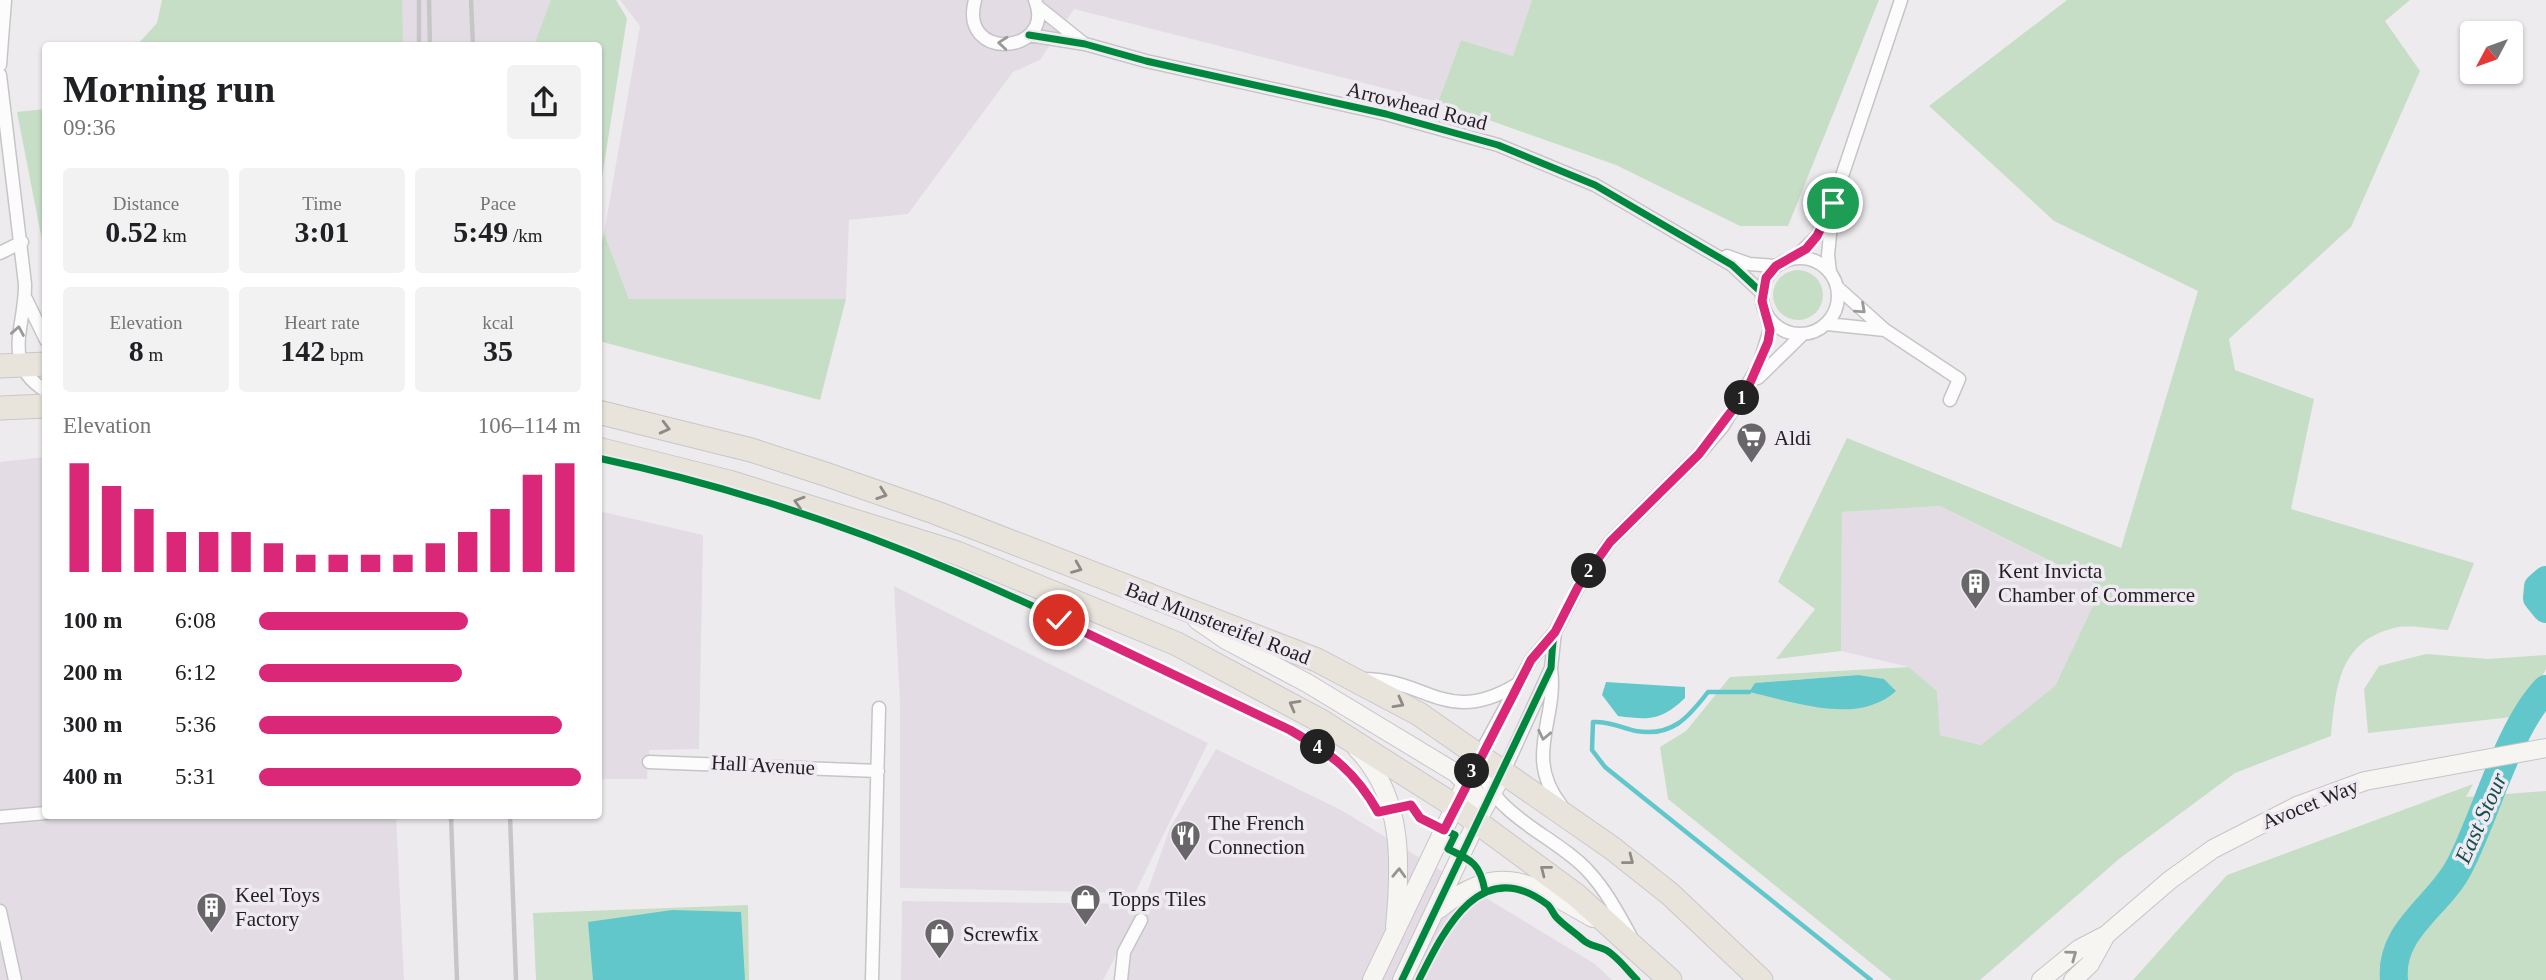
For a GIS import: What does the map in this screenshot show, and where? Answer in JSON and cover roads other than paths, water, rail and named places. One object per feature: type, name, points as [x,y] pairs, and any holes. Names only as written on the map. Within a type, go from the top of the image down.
[{"type":"highway","points":[[9,366],[42,364]]},
{"type":"highway","points":[[0,408],[42,406]]},
{"type":"highway","name":"Bad Munstereifel Road","points":[[602,413],[751,450],[934,512],[1184,611],[1267,639],[1354,679],[1419,714],[1480,754],[1647,874],[1761,980]]},
{"type":"highway","name":"Bad Munstereifel Road","points":[[602,450],[741,485],[957,553],[1177,644],[1343,734],[1455,806],[1559,881],[1670,980]]},
{"type":"street","points":[[0,65],[5,0]]},
{"type":"street","points":[[975,0],[974,23],[988,40],[1010,45],[1029,35],[1035,26],[1036,3]]},
{"type":"street","points":[[1746,392],[1768,342],[1770,330],[1762,293],[1766,278],[1776,266],[1795,258],[1817,236],[1833,203],[1902,0]]},
{"type":"street","name":"Arrowhead Road","points":[[1036,3],[1085,44]]},
{"type":"street","name":"Arrowhead Road","points":[[1029,35],[1085,44],[1146,61],[1386,114],[1498,145],[1595,185],[1732,265],[1762,293]]},
{"type":"street","points":[[0,75],[22,242],[26,298],[9,366],[42,388]]},
{"type":"street","points":[[1833,203],[1828,255],[1830,272],[1837,287],[1885,330],[1959,379],[1950,400]]},
{"type":"street","points":[[0,253],[22,242]]},
{"type":"street","name":"Arrowhead Road","points":[[1704,247],[1749,264],[1776,266]]},
{"type":"street","points":[[1795,258],[1814,260],[1830,272]]},
{"type":"street","points":[[1828,324],[1837,306],[1837,287]]},
{"type":"street","points":[[26,298],[42,332]]},
{"type":"street","points":[[1766,314],[1785,332],[1802,335]]},
{"type":"street","points":[[1372,980],[1393,941],[1480,754],[1531,660],[1555,632],[1578,587],[1610,542],[1699,454],[1746,392],[1802,335],[1828,324],[1885,330]]},
{"type":"street","points":[[1184,611],[1226,640],[1417,748],[1466,783],[1476,794],[1477,821]]},
{"type":"street","points":[[1555,632],[1551,668],[1554,691],[1542,743],[1544,775],[1553,795],[1573,822]]},
{"type":"street","points":[[1402,980],[1551,668]]},
{"type":"street","points":[[1354,679],[1386,678],[1445,702],[1459,703],[1493,698],[1518,685]]},
{"type":"street","points":[[872,980],[880,708]]},
{"type":"street","points":[[1343,734],[1365,757],[1396,822],[1399,855],[1393,941]]},
{"type":"street","name":"Avocet Way","points":[[2041,980],[2080,949],[2106,935],[2170,880],[2213,849],[2258,824],[2334,790],[2546,748]]},
{"type":"street","points":[[1480,754],[1484,777],[1493,792],[1517,815],[1588,870],[1613,905],[1642,954]]},
{"type":"street","name":"Hall Avenue","points":[[649,762],[878,771]]},
{"type":"street","points":[[0,817],[42,813]]},
{"type":"street","points":[[1435,912],[1459,893],[1483,882],[1504,879],[1536,887],[1618,932]]},
{"type":"street","points":[[0,911],[15,980]]},
{"type":"street","points":[[1121,980],[1125,952],[1141,920]]},
{"type":"street","name":"Avocet Way","points":[[2073,980],[2088,972],[2106,935]]},
{"type":"water","points":[[1858,675],[1884,679],[1896,691],[1881,702],[1845,709],[1806,705],[1749,692],[1755,683]]},
{"type":"water","points":[[1606,682],[1685,687],[1685,698],[1669,711],[1654,717],[1618,716],[1602,695]]},
{"type":"water","points":[[672,910],[741,912],[745,980],[593,980],[588,922]]},
{"type":"waterway","name":"East Stour","points":[[2546,580],[2538,587],[2537,598],[2546,609]]},
{"type":"waterway","name":"East Stour","points":[[2394,980],[2399,947],[2417,919],[2440,894],[2459,867],[2508,750],[2532,706],[2546,689]]},
{"type":"waterway","points":[[1749,692],[1708,692],[1678,724],[1660,731],[1636,731],[1593,722],[1592,750],[1605,767],[1871,980]]},
{"type":"railway","points":[[419,0],[419,42]]},
{"type":"railway","points":[[429,0],[430,42]]},
{"type":"railway","points":[[471,0],[473,42]]},
{"type":"railway","points":[[451,819],[457,980]]},
{"type":"railway","points":[[510,819],[516,980]]},
{"type":"place","name":"Aldi","points":[[1751,465]]},
{"type":"place","name":"Kent Invicta Chamber of Commerce","points":[[1975,610]]},
{"type":"place","name":"The French Connection","points":[[1185,862]]},
{"type":"place","name":"Topps Tiles","points":[[1086,926]]},
{"type":"place","name":"Keel Toys Factory","points":[[212,934]]},
{"type":"place","name":"Screwfix","points":[[940,961]]}]
